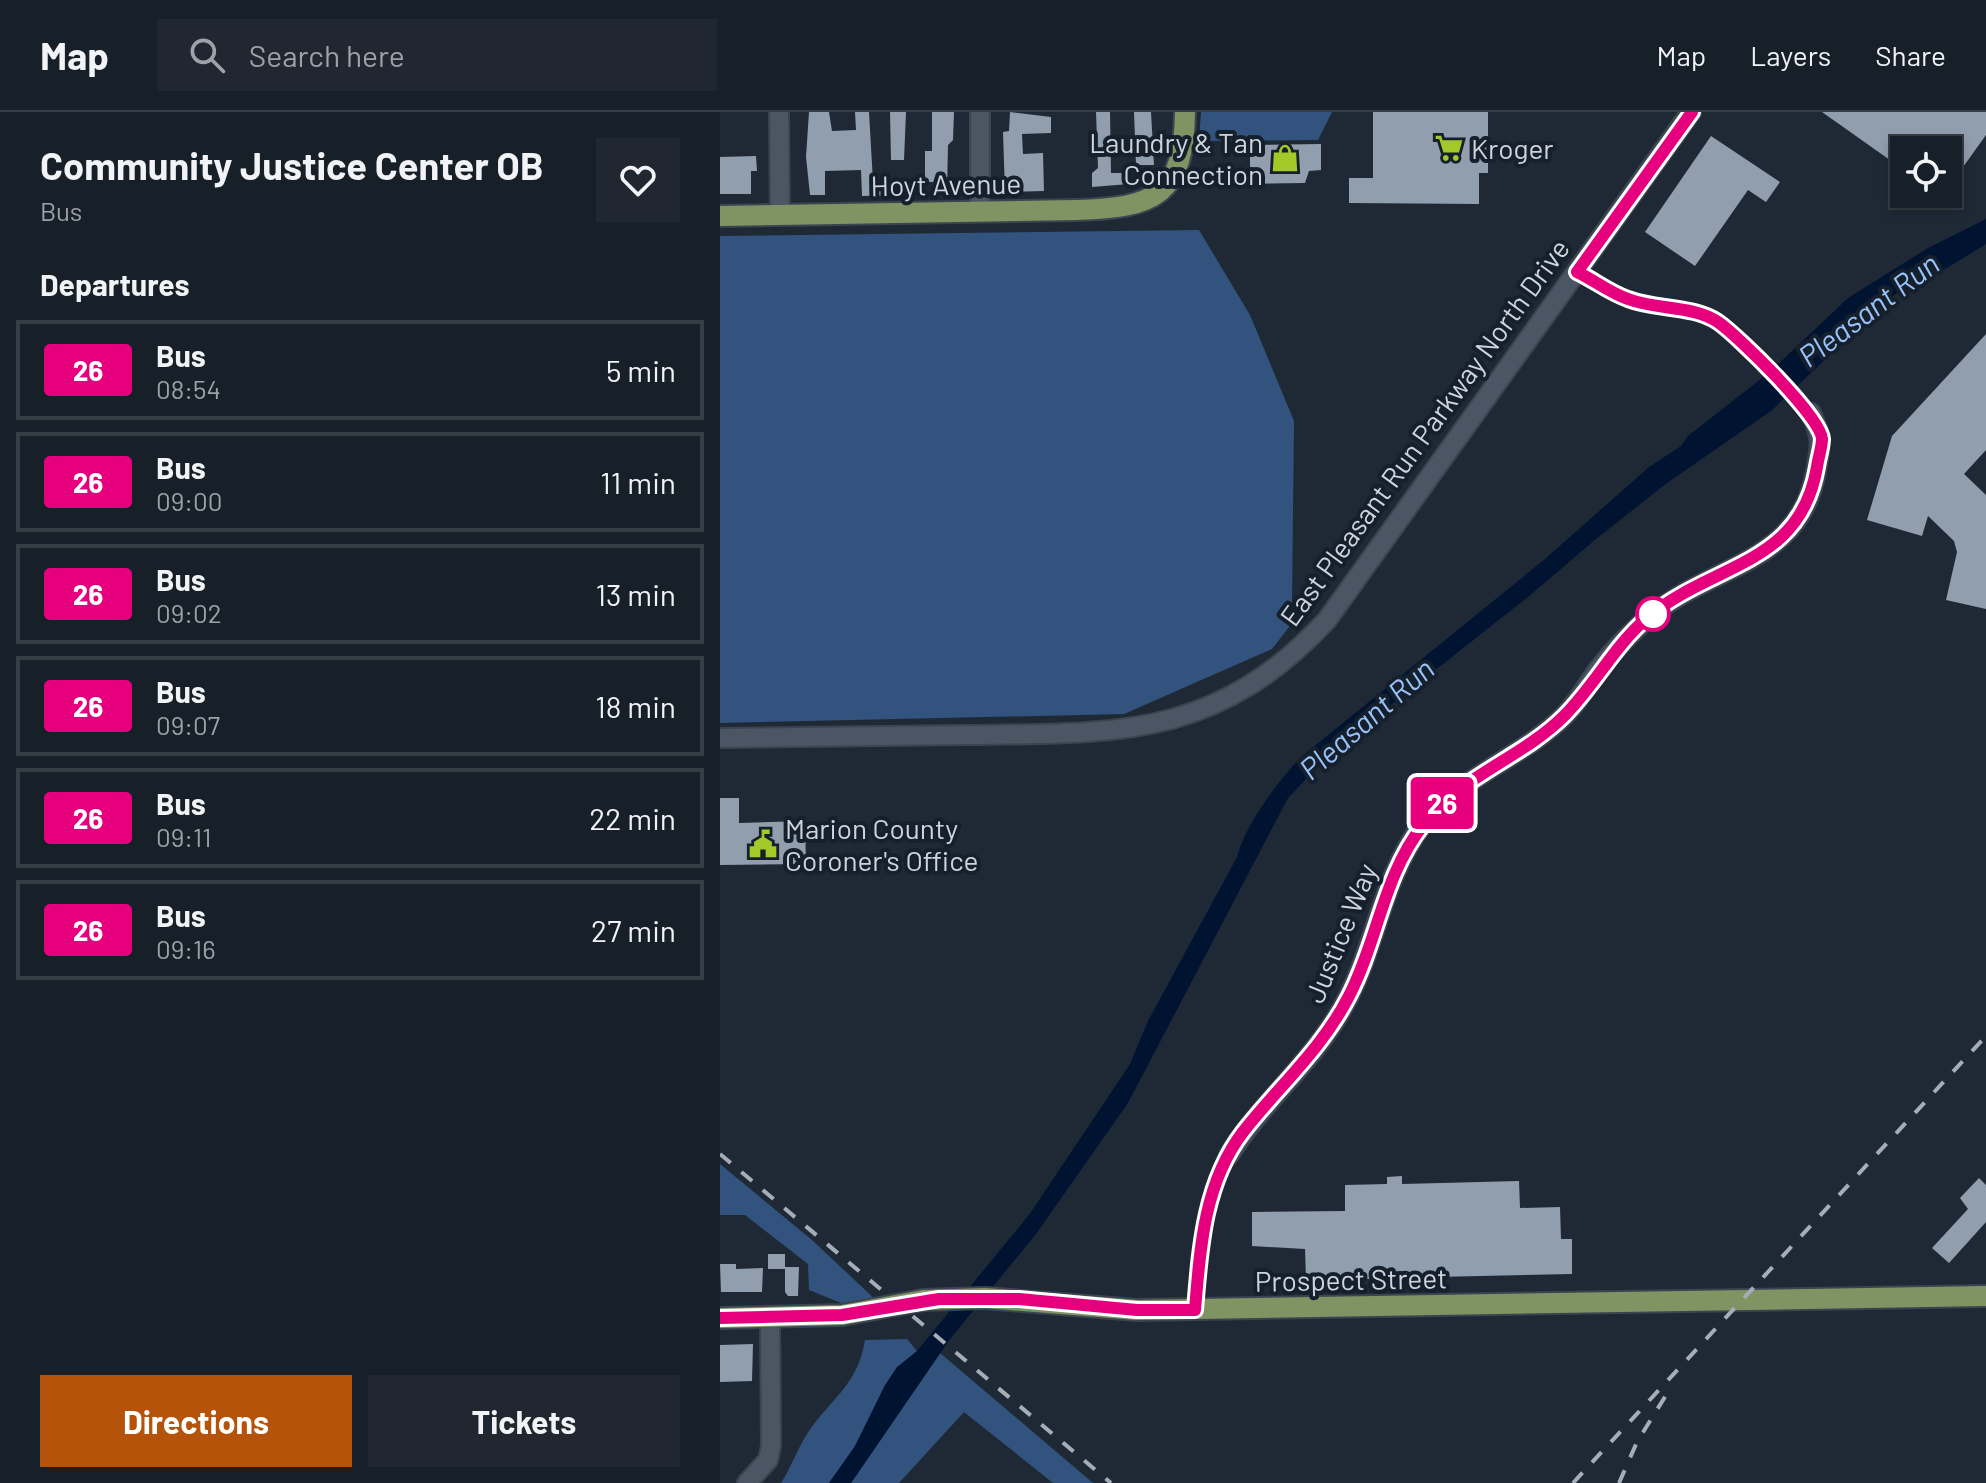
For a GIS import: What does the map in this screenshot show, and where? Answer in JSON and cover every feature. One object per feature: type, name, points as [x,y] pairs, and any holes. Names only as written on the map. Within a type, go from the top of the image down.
[{"type":"main road","name":"Hoyt Avenue","points":[[720,216],[1118,209],[1149,200],[1166,186],[1182,156],[1185,112]]},
{"type":"main road","name":"Prospect Street","points":[[720,1318],[869,1312],[939,1299],[985,1298],[1137,1310],[1986,1296]]},
{"type":"street","points":[[779,112],[780,215]]},
{"type":"street","points":[[980,112],[980,211]]},
{"type":"street","name":"East Pleasant Run Parkway North Drive","points":[[720,738],[1114,732],[1184,717],[1255,683],[1302,646],[1327,620],[1691,112]]},
{"type":"street","name":"Justice Way","points":[[1229,1155],[1243,1133],[1307,1060],[1341,1012],[1368,955],[1392,877],[1423,824],[1444,801],[1535,741],[1567,714],[1619,645],[1650,616],[1712,576],[1777,544],[1802,517],[1813,491],[1822,437],[1811,413]]},
{"type":"street","points":[[747,1483],[768,1460],[771,1446],[770,1318]]},
{"type":"shaded area","points":[[1201,112],[1332,112],[1318,140],[1199,141]]},
{"type":"shaded area","points":[[1199,230],[1250,315],[1294,421],[1292,603],[1289,627],[1272,649],[1124,714],[720,723],[720,236]]},
{"type":"shaded area","points":[[720,1164],[812,1240],[878,1302],[851,1307],[809,1290],[808,1264],[745,1215],[720,1215]]},
{"type":"shaded area","points":[[907,1339],[917,1351],[888,1384],[852,1451],[829,1483],[781,1483],[804,1439],[848,1383],[861,1357],[865,1340]]},
{"type":"shaded area","points":[[940,1353],[1093,1483],[1053,1483],[964,1412],[899,1483],[851,1483]]},
{"type":"water","name":"Pleasant Run","points":[[1986,219],[1986,244],[1947,268],[1914,281],[1889,299],[1771,411],[1667,483],[1596,539],[1528,597],[1334,750],[1288,798],[1128,1103],[1036,1234],[950,1339],[851,1483],[829,1483],[855,1446],[897,1367],[917,1351],[1029,1215],[1130,1064],[1148,1021],[1255,818],[1282,778],[1301,757],[1545,559],[1649,467],[1681,446],[1688,436],[1771,371],[1848,298],[1928,248]]},
{"type":"building","points":[[809,112],[829,112],[832,131],[856,130],[855,112],[869,112],[873,182],[905,182],[905,195],[862,196],[861,170],[825,171],[825,195],[810,195],[806,157]]},
{"type":"building","points":[[890,112],[906,112],[904,160],[891,160]]},
{"type":"building","points":[[932,112],[954,112],[953,140],[948,145],[947,193],[932,193],[933,182],[925,182],[925,151],[932,151]]},
{"type":"building","points":[[1010,112],[1051,117],[1051,133],[1022,134],[1023,154],[1043,153],[1044,191],[1005,192],[1003,132],[1009,131]]},
{"type":"building","points":[[1096,112],[1110,112],[1111,173],[1129,173],[1129,184],[1092,187],[1092,173],[1098,168]]},
{"type":"building","points":[[1134,112],[1151,112],[1154,165],[1136,165]]},
{"type":"building","points":[[1373,112],[1488,112],[1488,173],[1479,173],[1479,204],[1349,203],[1349,178],[1373,178]]},
{"type":"building","points":[[1822,112],[1986,112],[1986,135],[1962,168],[1962,136],[1890,136],[1890,160]]},
{"type":"building","points":[[1711,136],[1780,182],[1766,202],[1748,190],[1695,266],[1645,232]]},
{"type":"building","name":"Laundry & Tan Connection","points":[[1321,144],[1321,170],[1309,171],[1305,183],[1237,184],[1233,179],[1233,171],[1250,171],[1250,145]]},
{"type":"building","points":[[756,156],[757,171],[751,171],[751,194],[720,194],[720,157]]},
{"type":"building","points":[[1986,334],[1986,450],[1964,474],[1986,495],[1986,609],[1946,600],[1957,552],[1954,541],[1928,516],[1922,536],[1867,520],[1892,436]]},
{"type":"building","name":"Marion County Coroner's Office","points":[[720,798],[739,798],[739,823],[805,821],[806,864],[720,865]]},
{"type":"building","points":[[1402,1176],[1402,1184],[1519,1181],[1520,1208],[1560,1207],[1561,1239],[1572,1239],[1572,1274],[1435,1277],[1435,1281],[1414,1281],[1414,1278],[1306,1280],[1305,1249],[1252,1246],[1252,1212],[1345,1211],[1345,1185],[1387,1184],[1387,1177]]},
{"type":"building","points":[[1979,1178],[1986,1185],[1986,1222],[1949,1263],[1932,1248],[1968,1209],[1960,1198]]},
{"type":"building","points":[[768,1254],[785,1254],[785,1267],[799,1267],[798,1296],[788,1296],[785,1292],[785,1269],[768,1269]]},
{"type":"building","points":[[720,1264],[736,1264],[736,1269],[763,1268],[762,1292],[721,1292]]},
{"type":"building","points":[[753,1344],[752,1381],[720,1382],[720,1345]]},
{"type":"railway","points":[[1573,1483],[1986,1036]]},
{"type":"railway","points":[[720,1154],[1111,1483]]},
{"type":"railway","points":[[1619,1483],[1637,1442],[1668,1392]]},
{"type":"bus line","name":"26","points":[[720,1318],[842,1315],[923,1300],[985,1298],[1102,1308],[1195,1310],[1201,1230],[1221,1170],[1243,1133],[1307,1060],[1341,1012],[1368,955],[1392,877],[1423,824],[1444,801],[1486,770],[1535,741],[1567,714],[1596,672],[1650,616],[1712,576],[1777,544],[1802,517],[1813,491],[1822,437],[1811,413],[1742,343],[1720,323],[1701,314],[1628,300],[1577,272],[1692,112]]},
{"type":"place","name":"Kroger","points":[[1449,148]]},
{"type":"place","name":"Laundry & Tan Connection","points":[[1285,158]]},
{"type":"place","name":"Marion County Coroner's Office","points":[[763,844]]}]
